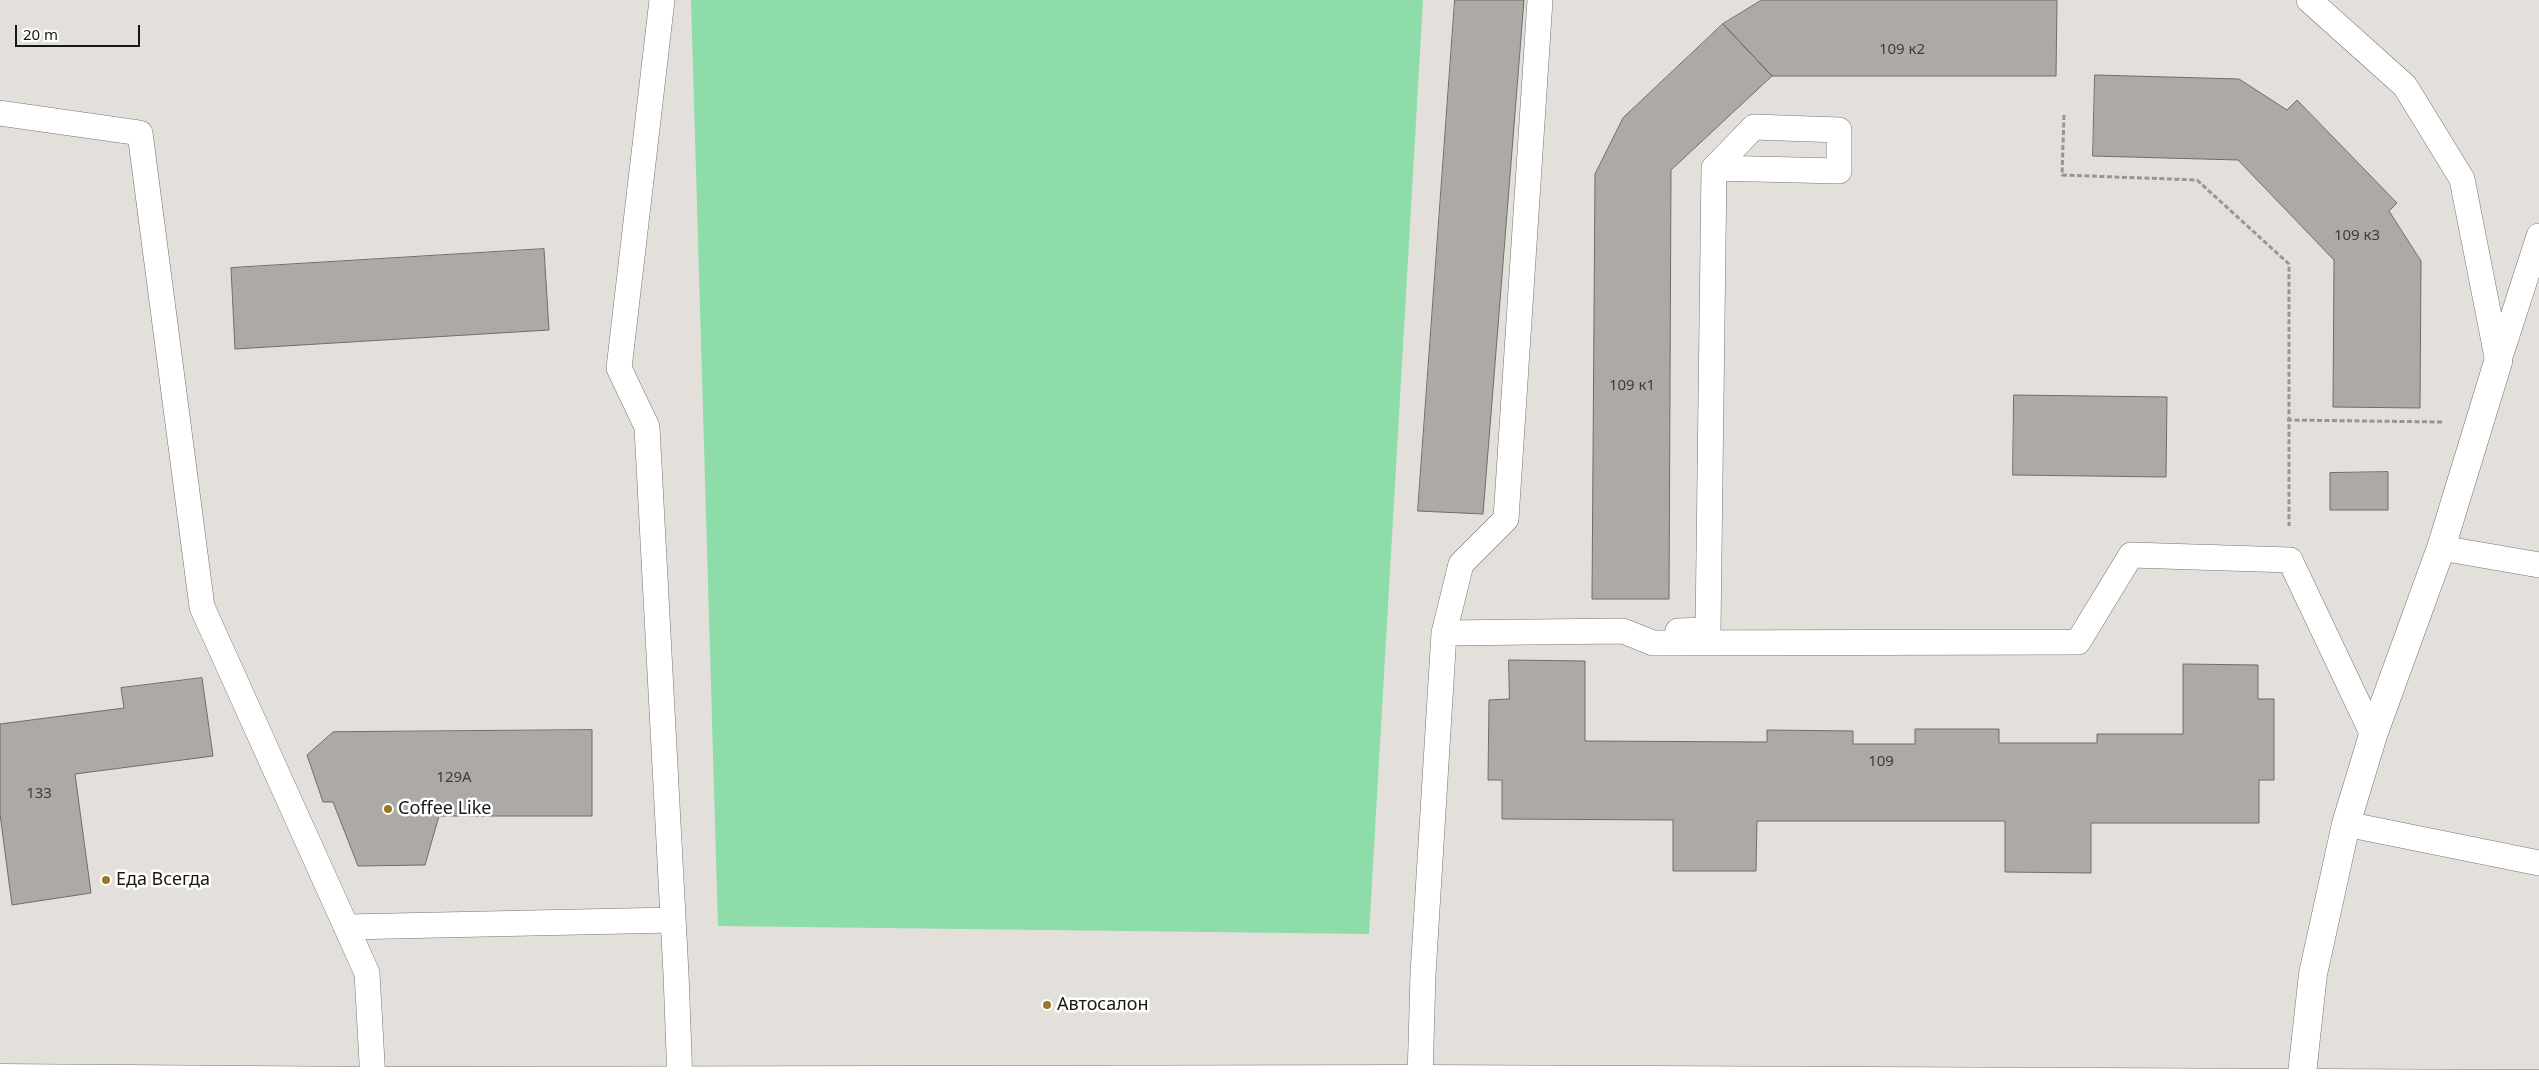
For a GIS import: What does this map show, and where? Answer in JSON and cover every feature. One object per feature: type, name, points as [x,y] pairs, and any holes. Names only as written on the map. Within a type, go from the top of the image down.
[{"type":"main road","points":[[2301,1083],[2313,974],[2346,824],[2373,735],[2440,548],[2498,362]]},
{"type":"main road","points":[[0,1078],[373,1082],[1420,1079],[2539,1084]]},
{"type":"lane","points":[[662,0],[618,368],[647,427],[680,1081]]},
{"type":"lane","points":[[1420,1079],[1423,974],[1444,633],[1460,564],[1506,518],[1540,0]]},
{"type":"lane","points":[[2309,0],[2405,86],[2462,179],[2498,362]]},
{"type":"lane","points":[[0,112],[140,133],[202,607],[367,973],[373,1082]]},
{"type":"lane","points":[[1444,633],[1708,630],[1714,168]]},
{"type":"lane","points":[[2498,362],[2539,236]]},
{"type":"lane","points":[[2440,548],[2539,565]]},
{"type":"lane","points":[[1623,631],[1653,644],[2078,642],[2131,555],[2290,560],[2373,735]]},
{"type":"lane","points":[[2346,824],[2539,863]]},
{"type":"lane","points":[[346,927],[672,920]]},
{"type":"path","points":[[2064,114],[2062,175],[2197,180],[2289,264],[2287,420],[2290,560]]},
{"type":"path","points":[[2287,420],[2480,422]]},
{"type":"green space","points":[[691,0],[1423,0],[1369,934],[718,926]]},
{"type":"building","points":[[1455,0],[1524,0],[1483,514],[1418,511]]},
{"type":"building","points":[[1762,0],[2057,0],[2056,76],[1772,76],[1723,24]]},
{"type":"building","points":[[1723,24],[1772,76],[1671,170],[1669,599],[1592,599],[1595,174],[1623,118]]},
{"type":"building","points":[[2095,75],[2239,79],[2287,110],[2297,100],[2397,203],[2389,211],[2421,261],[2420,408],[2333,407],[2334,260],[2238,160],[2093,156]]},
{"type":"building","points":[[544,249],[549,330],[235,349],[231,268]]},
{"type":"building","points":[[2014,395],[2167,397],[2166,477],[2013,475]]},
{"type":"building","points":[[2388,472],[2388,510],[2330,510],[2330,473]]},
{"type":"building","points":[[1509,660],[1585,661],[1585,741],[1767,742],[1767,730],[1853,731],[1853,744],[1915,744],[1915,729],[1999,729],[1999,743],[2097,743],[2097,734],[2183,734],[2183,664],[2258,665],[2258,699],[2274,699],[2274,780],[2259,780],[2259,823],[2091,823],[2091,873],[2005,872],[2005,821],[1757,821],[1756,871],[1673,871],[1673,820],[1502,819],[1502,780],[1488,780],[1489,700],[1509,699]]},
{"type":"building","points":[[202,678],[213,756],[75,774],[91,893],[12,905],[0,814],[0,724],[124,708],[121,688]]},
{"type":"building","points":[[592,730],[592,816],[439,816],[425,865],[358,866],[333,802],[323,802],[307,755],[333,732]]},
{"type":"place","name":"Coffee Like","points":[[388,809]]},
{"type":"place","name":"Еда Всегда","points":[[106,880]]},
{"type":"place","name":"Автосалон","points":[[1047,1005]]}]
